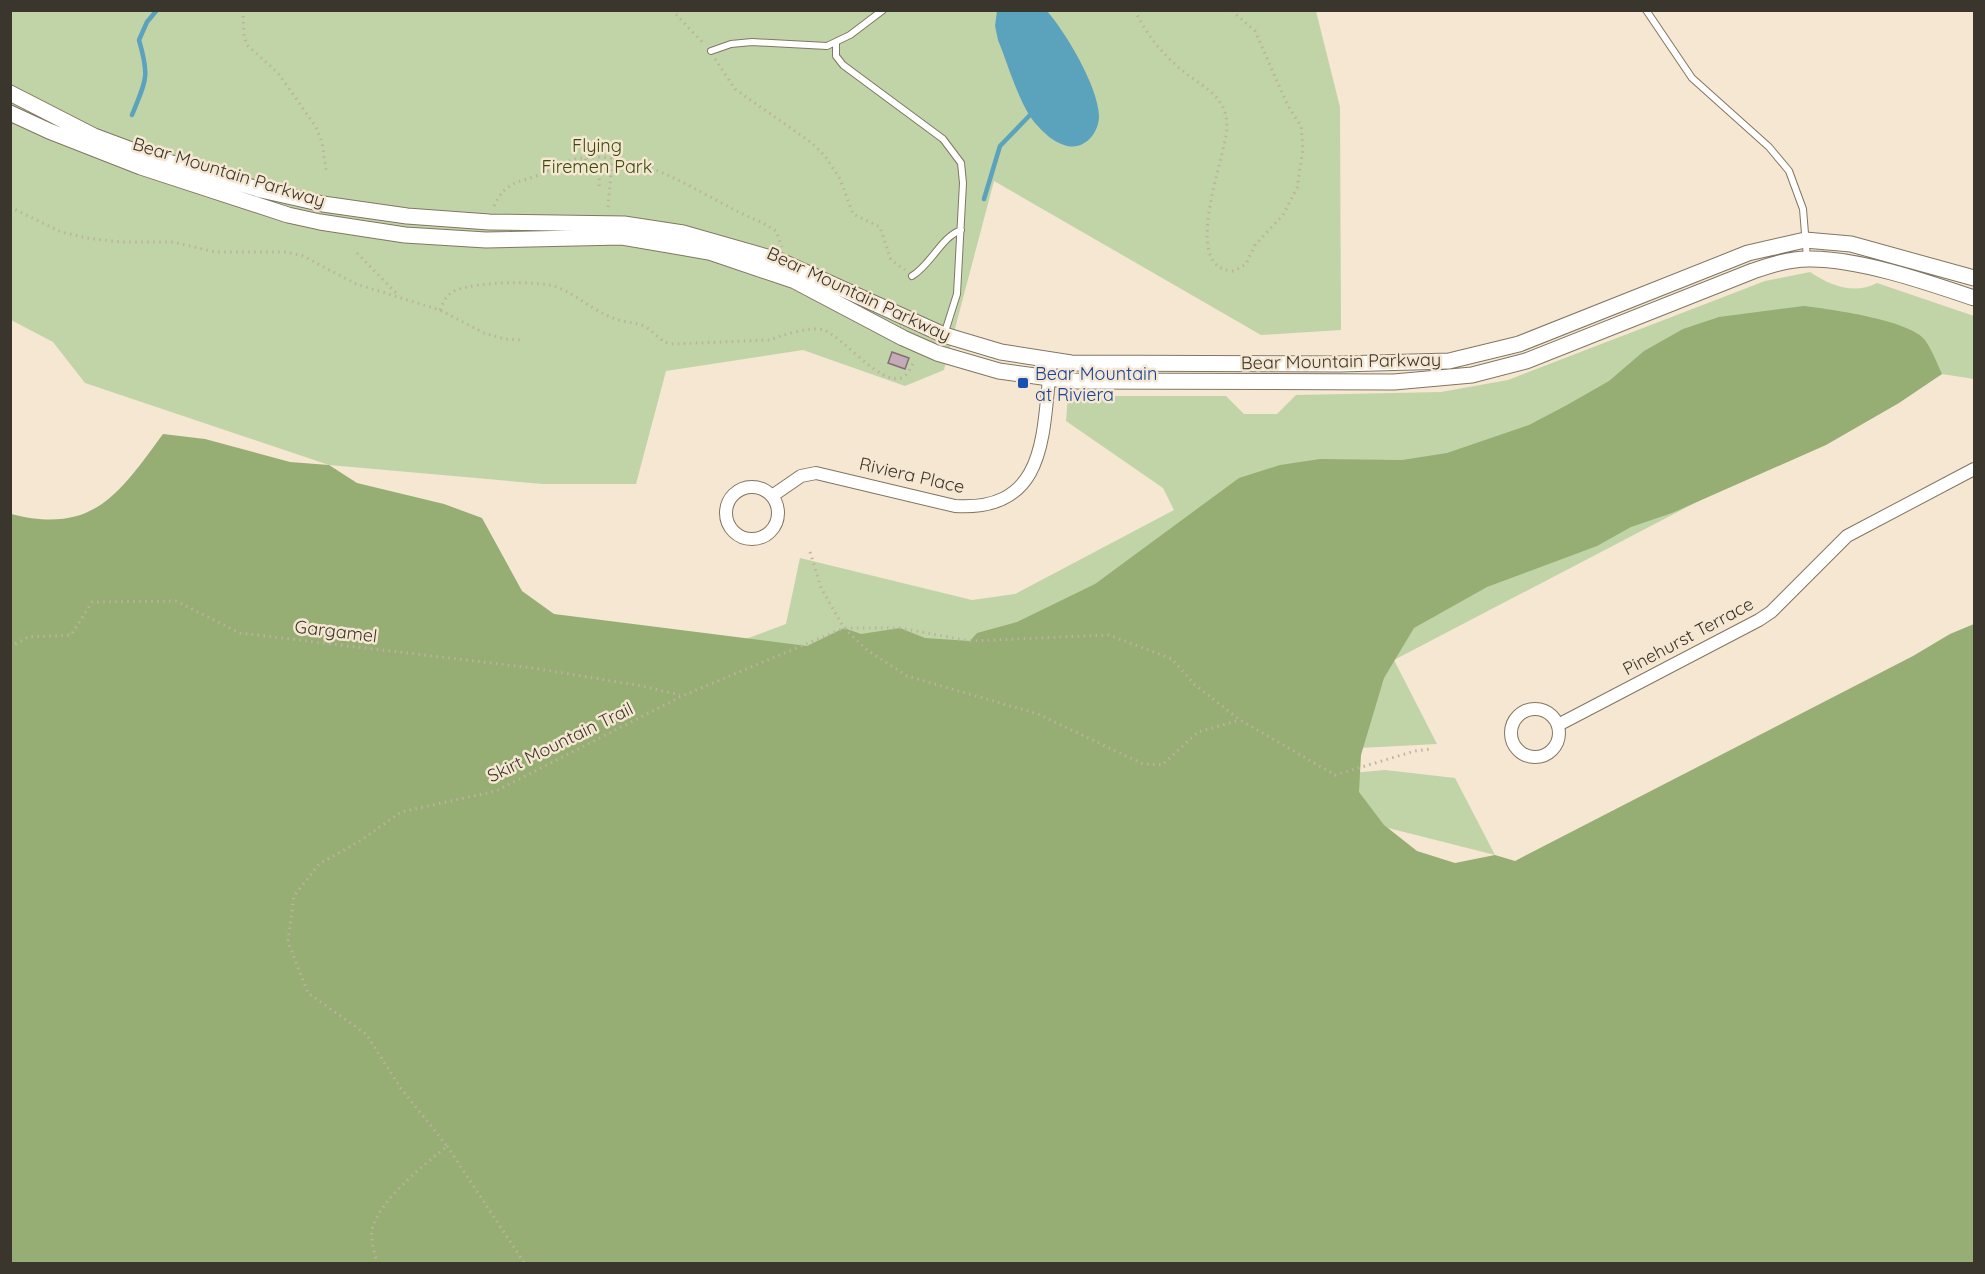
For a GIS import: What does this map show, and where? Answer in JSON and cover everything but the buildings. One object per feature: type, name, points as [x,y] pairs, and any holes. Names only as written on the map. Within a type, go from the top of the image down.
[{"type":"street","name":"Bear Mountain Parkway","points":[[10,93],[94,136],[261,190],[323,204],[460,220],[624,224],[712,240],[780,261],[944,335],[1001,352],[1052,361],[1090,364],[1330,364],[1449,361],[1520,344],[1748,253],[1806,240],[1851,244],[1974,278]]},
{"type":"street","name":"Bear Mountain Parkway","points":[[10,112],[49,131],[141,167],[288,215],[320,222],[394,233],[486,240],[622,237],[709,252],[795,281],[903,338],[937,353],[999,371],[1049,379],[1095,383],[1339,382],[1424,381],[1472,375],[1526,362],[1753,271],[1781,262],[1807,259],[1856,264],[1974,298]]},
{"type":"street","name":"Riviera Place","points":[[772,496],[801,476],[816,473],[955,506],[979,507],[996,503],[1013,493],[1035,467],[1040,451],[1052,361]]},
{"type":"street","name":"Pinehurst Terrace","points":[[1558,725],[1759,620],[1771,612],[1847,536],[1974,469]]},
{"type":"street","points":[[745,488],[760,488],[772,496],[778,510],[776,525],[766,536],[752,540],[737,536],[728,524],[726,509],[732,496],[745,488]]},
{"type":"lane","points":[[711,51],[731,44],[752,42],[814,47],[836,43],[883,10]]},
{"type":"lane","points":[[1646,10],[1692,78],[1769,147],[1789,171],[1803,209],[1807,259]]},
{"type":"lane","points":[[836,43],[836,56],[843,65],[943,139],[961,163],[963,183],[957,294],[944,335]]},
{"type":"lane","points":[[912,276],[928,263],[954,233],[961,230]]},
{"type":"path","points":[[243,10],[244,36],[247,45],[278,73],[316,127],[322,142],[326,170]]},
{"type":"path","points":[[672,10],[711,51],[735,89],[804,138],[825,156],[840,178],[853,214],[880,227],[891,260],[912,276]]},
{"type":"path","points":[[1136,10],[1154,42],[1177,66],[1216,94],[1225,111],[1226,139],[1209,204],[1208,244],[1215,263],[1220,268],[1234,271],[1246,264],[1255,245],[1284,215],[1298,188],[1303,149],[1301,126],[1288,106],[1255,31],[1231,10]]},
{"type":"path","points":[[585,159],[588,171],[611,171]]},
{"type":"path","points":[[608,207],[612,160]]},
{"type":"path","points":[[494,206],[518,180],[541,174],[568,161],[612,160],[659,171],[771,227],[782,242],[780,261]]},
{"type":"path","points":[[599,186],[600,172]]},
{"type":"path","points":[[10,207],[61,232],[87,238],[121,242],[172,242],[215,252],[277,252],[303,256],[356,284],[440,310],[490,335],[524,340]]},
{"type":"path","points":[[357,253],[400,297]]},
{"type":"path","points":[[440,310],[447,296],[456,290],[482,284],[509,285],[535,281],[557,287],[575,296],[595,311],[615,319],[642,325],[651,330],[660,340],[670,344],[770,340],[785,333],[813,329],[823,330],[849,345],[873,369],[894,378],[909,373],[915,360]]},
{"type":"path","points":[[810,552],[821,588],[844,628],[867,650],[907,676],[1038,714],[1143,764],[1162,765],[1198,732],[1240,720]]},
{"type":"path","name":"Gargamel","points":[[10,647],[28,637],[70,635],[92,602],[176,601],[240,633],[532,668],[642,686],[682,696]]},
{"type":"path","points":[[844,628],[900,628],[970,641],[1109,635],[1172,659],[1194,684],[1240,720],[1335,775],[1415,751],[1431,749]]},
{"type":"path","name":"Skirt Mountain Trail","points":[[525,1263],[447,1146],[402,1090],[366,1034],[308,993],[288,942],[294,896],[319,864],[360,841],[401,812],[495,791],[682,696],[844,628]]},
{"type":"path","points":[[377,1263],[372,1228],[383,1207],[418,1171],[447,1146]]},
{"type":"green space","name":"Flying Firemen Park","points":[[10,11],[1316,11],[1340,107],[1341,330],[1261,335],[994,181],[944,370],[905,386],[803,350],[666,371],[636,484],[543,484],[329,465],[85,383],[53,342],[11,320]]},
{"type":"green space","points":[[1810,272],[1834,285],[1843,287],[1860,288],[1877,283],[1974,316],[1974,379],[1942,374],[1394,660],[1437,744],[1340,749],[700,656],[786,624],[800,558],[972,600],[1015,594],[1174,510],[1163,488],[1066,421],[1068,396],[1226,396],[1244,414],[1277,414],[1296,395],[1441,392],[1508,380],[1765,281]]},
{"type":"green space","points":[[1804,306],[1887,321],[1917,333],[1928,344],[1942,374],[1899,403],[1826,445],[1672,513],[1631,527],[1597,546],[1487,587],[1414,628],[1384,678],[1361,755],[1359,792],[1384,825],[1417,851],[1455,863],[1495,855],[1515,861],[1913,656],[1950,634],[1974,624],[1974,1263],[11,1263],[11,514],[39,519],[63,519],[84,514],[117,491],[163,434],[205,439],[290,462],[329,465],[357,483],[444,504],[482,518],[522,591],[554,614],[807,646],[844,628],[861,634],[900,628],[925,638],[970,641],[977,633],[1017,622],[1095,584],[1239,478],[1280,465],[1320,459],[1402,460],[1447,453],[1529,425],[1609,381],[1644,351],[1683,329],[1719,317]]},
{"type":"green space","points":[[1385,770],[1455,778],[1495,855],[1333,814],[1339,774]]},
{"type":"water","points":[[997,11],[1047,11],[1063,32],[1080,60],[1097,104],[1099,116],[1096,129],[1084,143],[1071,146],[1056,141],[1041,130],[1029,115],[998,40],[995,26]]},
{"type":"waterway","points":[[132,115],[145,79],[145,63],[139,40],[147,22],[157,10]]},
{"type":"waterway","points":[[984,199],[1000,146],[1030,115]]},
{"type":"place","name":"Bear Mountain at Riviera","points":[[1023,383]]}]
